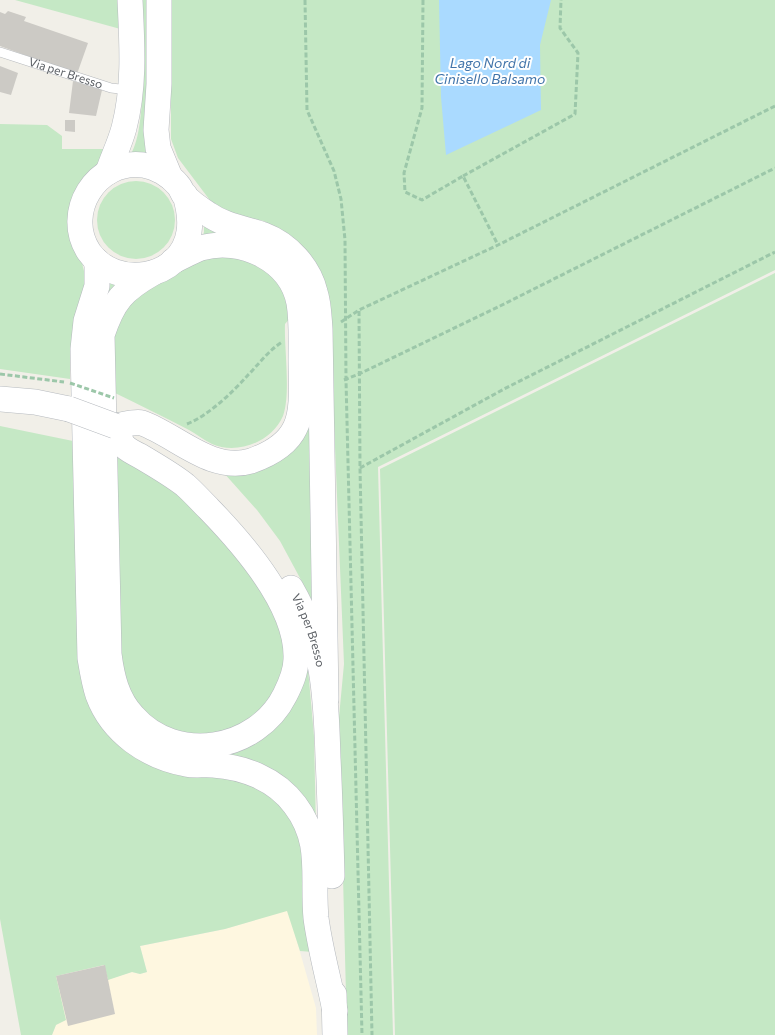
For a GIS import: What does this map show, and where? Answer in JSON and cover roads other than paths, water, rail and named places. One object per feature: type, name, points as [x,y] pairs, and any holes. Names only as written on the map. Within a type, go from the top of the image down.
[{"type":"street","points":[[108,172],[124,129],[131,90],[130,0]]},
{"type":"street","points":[[159,0],[159,84],[156,130],[158,148],[178,186],[190,214],[189,234],[184,248],[163,267],[129,276],[107,268],[97,261],[89,252],[80,229],[82,203],[88,191],[97,180],[118,167],[136,164],[156,169],[178,186],[208,214],[224,223],[279,242],[293,254],[306,271],[315,290],[320,329],[326,699]]},
{"type":"street","points":[[226,245],[248,249],[267,256],[282,270],[292,284],[299,302],[301,400],[296,427],[278,448],[248,462],[214,460],[140,422],[115,426],[124,446],[185,485],[220,520],[254,559],[278,596],[288,620],[294,641],[296,658],[294,676],[286,693],[278,708],[265,722],[248,734],[229,742],[213,746],[190,746],[174,743],[145,728],[123,703],[115,687],[109,654],[102,335],[108,317],[118,300],[127,290],[163,267],[202,248],[226,245]]},
{"type":"street","points":[[97,261],[97,286],[86,321],[82,350],[90,658],[98,696],[122,732],[135,743],[156,755],[188,765],[234,767],[247,771],[272,784],[295,804],[310,832],[314,850],[316,918],[335,1023]]},
{"type":"street","name":"Via per Bresso","points":[[0,399],[34,402],[69,409],[115,426],[170,456],[225,503],[257,538],[281,572],[298,601],[312,632],[320,662],[326,699],[335,1023]]},
{"type":"lane","name":"Via per Bresso","points":[[0,52],[111,88],[131,90]]},
{"type":"water","name":"Lago Nord di Cinisello Balsamo","points":[[439,0],[551,0],[540,45],[541,110],[446,155],[441,97]]}]
